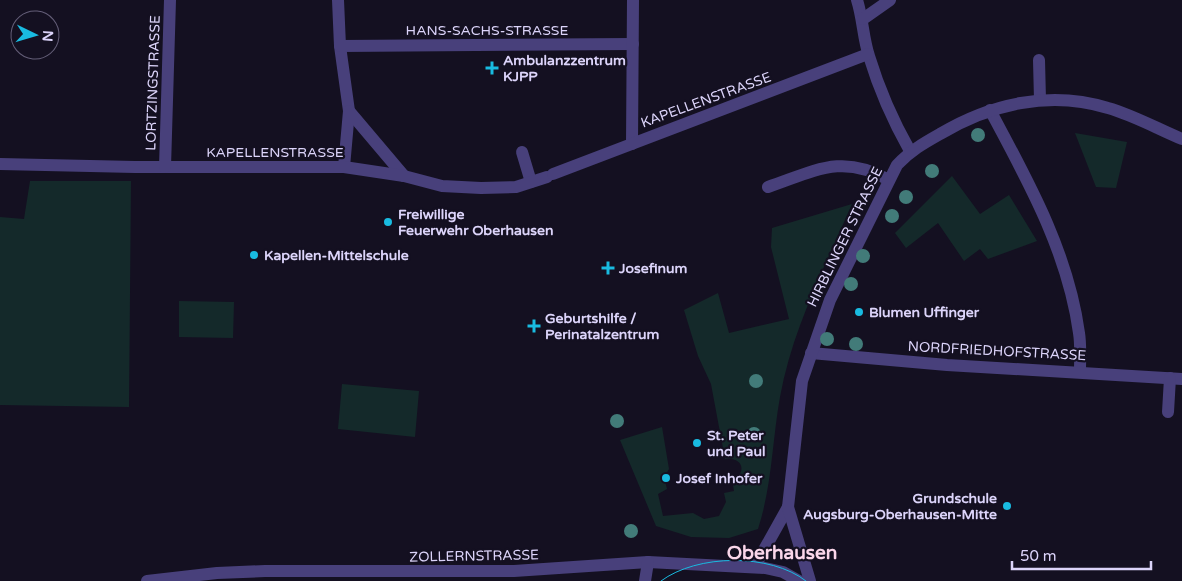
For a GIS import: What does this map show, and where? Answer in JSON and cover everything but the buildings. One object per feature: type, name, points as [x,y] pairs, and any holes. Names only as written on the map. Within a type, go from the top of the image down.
[{"type":"street","name":"LORTZINGSTRASSE","points":[[165,167],[170,0]]},
{"type":"street","points":[[338,0],[340,46],[349,111],[344,166]]},
{"type":"street","points":[[632,144],[633,0]]},
{"type":"street","points":[[857,0],[863,20],[868,54],[890,113],[910,152]]},
{"type":"street","points":[[863,20],[890,0]]},
{"type":"street","name":"HANS-SACHS-STRASSE","points":[[340,46],[633,44]]},
{"type":"street","name":"KAPELLENSTRASSE","points":[[0,164],[165,167],[344,166],[404,176],[442,186],[481,188],[516,186],[550,176],[868,54]]},
{"type":"street","points":[[1039,60],[1040,100]]},
{"type":"street","name":"HIRBLINGER STRASSE","points":[[810,581],[788,507],[802,381],[830,300],[897,165],[910,152],[965,119],[990,110],[1040,100],[1058,99],[1109,108],[1182,138]]},
{"type":"street","points":[[990,110],[1039,201],[1063,262],[1080,334],[1080,371]]},
{"type":"street","points":[[349,111],[404,176]]},
{"type":"street","points":[[522,152],[531,182]]},
{"type":"street","points":[[768,187],[838,165],[872,170],[889,180]]},
{"type":"street","name":"NORDFRIEDHOFSTRASSE","points":[[811,353],[947,365],[1080,371],[1176,378]]},
{"type":"street","points":[[1168,412],[1176,378]]},
{"type":"street","name":"HIRBLINGER STRASSE","points":[[755,566],[788,507]]},
{"type":"street","points":[[645,581],[648,562]]},
{"type":"street","name":"ZOLLERNSTRASSE","points":[[147,581],[217,573],[265,571],[443,577],[648,562],[755,566],[775,569],[799,581]]},
{"type":"green space","points":[[1075,133],[1127,142],[1116,188],[1096,187]]},
{"type":"green space","points":[[952,176],[980,214],[1009,195],[1037,241],[988,259],[980,249],[964,261],[938,223],[906,248],[895,233]]},
{"type":"green space","points":[[30,181],[131,181],[129,407],[0,405],[0,217],[24,219]]},
{"type":"green space","points":[[852,204],[810,299],[785,372],[777,414],[769,480],[758,529],[729,538],[691,537],[656,526],[620,440],[662,427],[669,469],[664,477],[667,489],[658,494],[663,516],[693,513],[704,519],[719,516],[726,502],[724,493],[734,491],[732,479],[737,478],[741,470],[738,461],[725,459],[711,384],[698,356],[684,310],[718,293],[729,333],[789,319],[771,247],[772,228]]},
{"type":"green space","points":[[179,301],[234,302],[233,338],[179,337]]},
{"type":"green space","points":[[342,384],[419,391],[415,437],[338,429]]},
{"type":"tram line","points":[[661,581],[676,572],[694,566],[734,560],[773,565],[791,572],[806,581]]},
{"type":"place","name":"Ambulanzzentrum KJPP","points":[[492,68]]},
{"type":"place","name":"Freiwillige Feuerwehr Oberhausen","points":[[388,222]]},
{"type":"place","name":"Kapellen-Mittelschule","points":[[254,255]]},
{"type":"place","name":"Josefinum","points":[[608,268]]},
{"type":"place","name":"Blumen Uffinger","points":[[859,312]]},
{"type":"place","name":"Geburtshilfe / Perinatalzentrum","points":[[534,326]]},
{"type":"place","name":"St. Peter und Paul","points":[[697,443]]},
{"type":"place","name":"Josef Inhofer","points":[[666,478]]},
{"type":"place","name":"Grundschule Augsburg-Oberhausen-Mitte","points":[[1007,506]]},
{"type":"district","name":"Oberhausen","points":[[782,553]]}]
